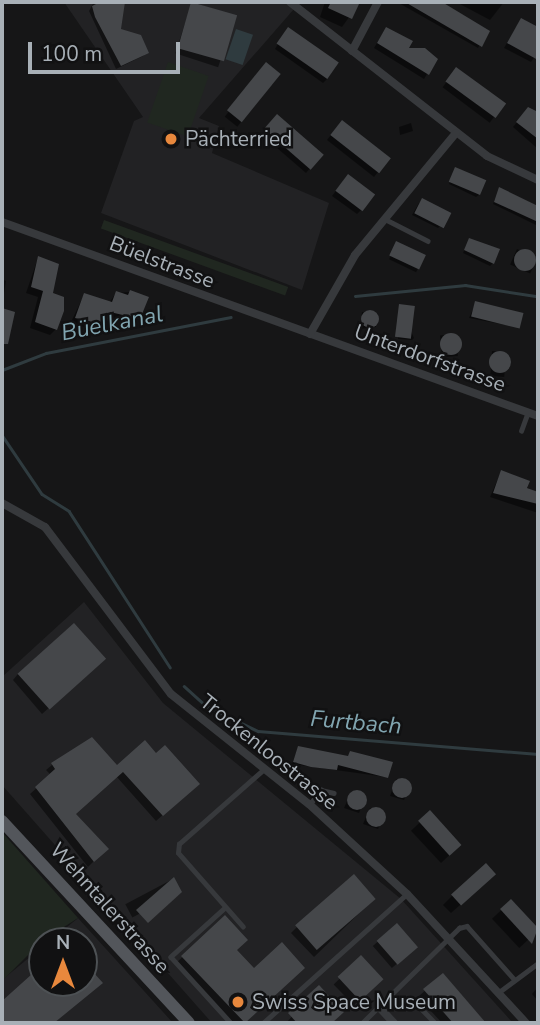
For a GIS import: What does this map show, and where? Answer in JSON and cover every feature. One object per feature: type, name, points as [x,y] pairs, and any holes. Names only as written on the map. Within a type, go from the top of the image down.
[{"type":"main road","name":"Wehntalerstrasse","points":[[2,821],[189,1023]]},
{"type":"street","points":[[290,2],[456,133],[538,180]]},
{"type":"street","points":[[352,51],[378,2]]},
{"type":"street","points":[[310,334],[383,218],[456,133]]},
{"type":"street","name":"Büelstrasse","points":[[2,222],[310,334]]},
{"type":"street","name":"Unterdorfstrasse","points":[[310,334],[538,416]]},
{"type":"street","name":"Trockenloostrasse","points":[[2,503],[45,527],[171,694],[309,804],[407,894],[526,1023]]},
{"type":"street","points":[[379,1007],[394,1023]]},
{"type":"lane","points":[[383,218],[428,241]]},
{"type":"lane","points":[[521,431],[528,412]]},
{"type":"lane","points":[[243,927],[178,853],[179,845],[263,770]]},
{"type":"lane","points":[[309,804],[321,790],[334,793]]},
{"type":"lane","points":[[263,1023],[407,894]]},
{"type":"lane","points":[[225,908],[171,957],[231,1023]]},
{"type":"lane","points":[[362,1023],[467,926],[514,979]]},
{"type":"lane","points":[[499,992],[538,963]]},
{"type":"lane","points":[[413,1000],[435,1023]]},
{"type":"shaded area","name":"Pächterried","points":[[64,2],[284,2],[294,9],[199,118],[219,126],[212,153],[329,203],[302,290],[101,213],[134,121],[143,117]]},
{"type":"shaded area","points":[[236,29],[253,35],[243,65],[226,59]]},
{"type":"shaded area","points":[[168,62],[209,76],[188,137],[147,123]]},
{"type":"shaded area","points":[[104,220],[288,287],[285,295],[101,228]]},
{"type":"shaded area","points":[[84,602],[163,703],[401,899],[513,1023],[212,1023],[2,785],[2,677]]},
{"type":"shaded area","points":[[2,832],[78,918],[64,927],[28,927],[28,955],[2,981]]},
{"type":"shaded area","points":[[78,918],[86,927],[67,927]]},
{"type":"shaded area","points":[[98,940],[173,1023],[2,1023],[2,980],[28,959],[28,997],[98,997]]},
{"type":"building","points":[[100,2],[125,2],[121,29],[141,35],[149,53],[121,66],[95,17],[92,6]]},
{"type":"building","points":[[191,2],[237,15],[224,61],[178,48]]},
{"type":"building","points":[[331,2],[360,2],[352,19],[328,8]]},
{"type":"building","points":[[405,2],[442,2],[490,31],[482,47]]},
{"type":"building","points":[[521,18],[538,27],[538,60],[507,43]]},
{"type":"building","points":[[288,27],[339,63],[327,79],[277,43]]},
{"type":"building","points":[[386,27],[413,41],[409,48],[425,48],[438,59],[429,75],[377,43]]},
{"type":"building","points":[[266,62],[281,74],[242,122],[227,110]]},
{"type":"building","points":[[456,67],[506,103],[496,118],[445,82]]},
{"type":"building","points":[[528,107],[538,112],[538,139],[516,122]]},
{"type":"building","points":[[277,114],[324,155],[311,170],[264,129]]},
{"type":"building","points":[[342,120],[391,158],[379,173],[330,135]]},
{"type":"building","points":[[455,167],[486,180],[480,195],[449,182]]},
{"type":"building","points":[[348,174],[375,194],[363,211],[335,191]]},
{"type":"building","points":[[499,187],[538,206],[538,222],[494,202]]},
{"type":"building","points":[[422,198],[451,213],[444,228],[414,213]]},
{"type":"building","points":[[469,238],[500,249],[494,264],[464,250]]},
{"type":"building","points":[[396,241],[426,255],[419,269],[389,256]]},
{"type":"building","points":[[525,249],[533,252],[536,260],[533,268],[525,271],[517,268],[514,260],[517,252]]},
{"type":"building","points":[[38,256],[59,264],[53,293],[64,297],[64,311],[57,330],[35,322],[43,291],[31,287]]},
{"type":"building","points":[[130,290],[149,297],[140,319],[110,312],[106,325],[75,318],[84,293],[112,302],[116,291],[128,295]]},
{"type":"building","points":[[475,301],[524,313],[520,329],[471,317]]},
{"type":"building","points":[[399,304],[415,306],[411,339],[395,337]]},
{"type":"building","points":[[2,308],[15,312],[8,344],[2,344]]},
{"type":"building","points":[[366,310],[374,310],[379,319],[377,326],[366,328],[361,323],[361,315]]},
{"type":"building","points":[[451,333],[459,336],[462,344],[459,352],[451,355],[443,352],[440,344],[443,336]]},
{"type":"building","points":[[500,351],[508,354],[511,362],[508,370],[500,373],[492,370],[489,362],[492,354]]},
{"type":"building","points":[[501,470],[530,481],[527,488],[538,492],[538,504],[493,493]]},
{"type":"building","points":[[74,623],[106,659],[50,710],[18,674]]},
{"type":"building","points":[[92,737],[117,765],[145,740],[156,753],[165,745],[200,784],[163,816],[123,772],[76,814],[109,849],[94,862],[35,787],[55,769],[51,763]]},
{"type":"building","points":[[298,746],[348,756],[350,751],[393,762],[388,778],[338,765],[337,770],[311,767],[293,762]]},
{"type":"building","points":[[402,778],[409,781],[412,788],[409,795],[402,798],[395,795],[392,788],[395,781]]},
{"type":"building","points":[[357,790],[364,793],[367,800],[364,807],[357,810],[350,807],[347,800],[350,793]]},
{"type":"building","points":[[376,807],[383,810],[386,817],[383,824],[376,827],[369,824],[366,817],[369,810]]},
{"type":"building","points":[[430,810],[461,845],[450,856],[418,821]]},
{"type":"building","points":[[486,863],[496,874],[461,906],[451,894]]},
{"type":"building","points":[[354,874],[376,899],[317,950],[295,925]]},
{"type":"building","points":[[174,877],[182,892],[148,923],[136,910]]},
{"type":"building","points":[[511,899],[538,928],[532,944],[500,909]]},
{"type":"building","points":[[225,915],[248,940],[237,950],[254,968],[282,942],[305,968],[245,1023],[181,956]]},
{"type":"building","points":[[397,923],[418,947],[398,965],[377,941]]},
{"type":"building","points":[[361,955],[384,979],[360,1001],[338,977]]},
{"type":"building","points":[[443,973],[486,1023],[453,1023],[423,989]]},
{"type":"building","points":[[28,978],[28,997],[86,997],[54,1023],[2,1023],[2,1001]]},
{"type":"building","points":[[319,985],[344,1012],[332,1023],[297,1023],[288,1013]]},
{"type":"waterway","points":[[355,296],[465,285],[535,296]]},
{"type":"waterway","name":"Büelkanal","points":[[2,370],[46,353],[231,317]]},
{"type":"waterway","name":"Furtbach","points":[[2,435],[42,494],[69,511],[170,667]]},
{"type":"waterway","name":"Furtbach","points":[[184,686],[206,706],[258,731],[538,754]]},
{"type":"place","name":"Pächterried","points":[[171,139]]},
{"type":"place","name":"Swiss Space Museum","points":[[238,1002]]}]
